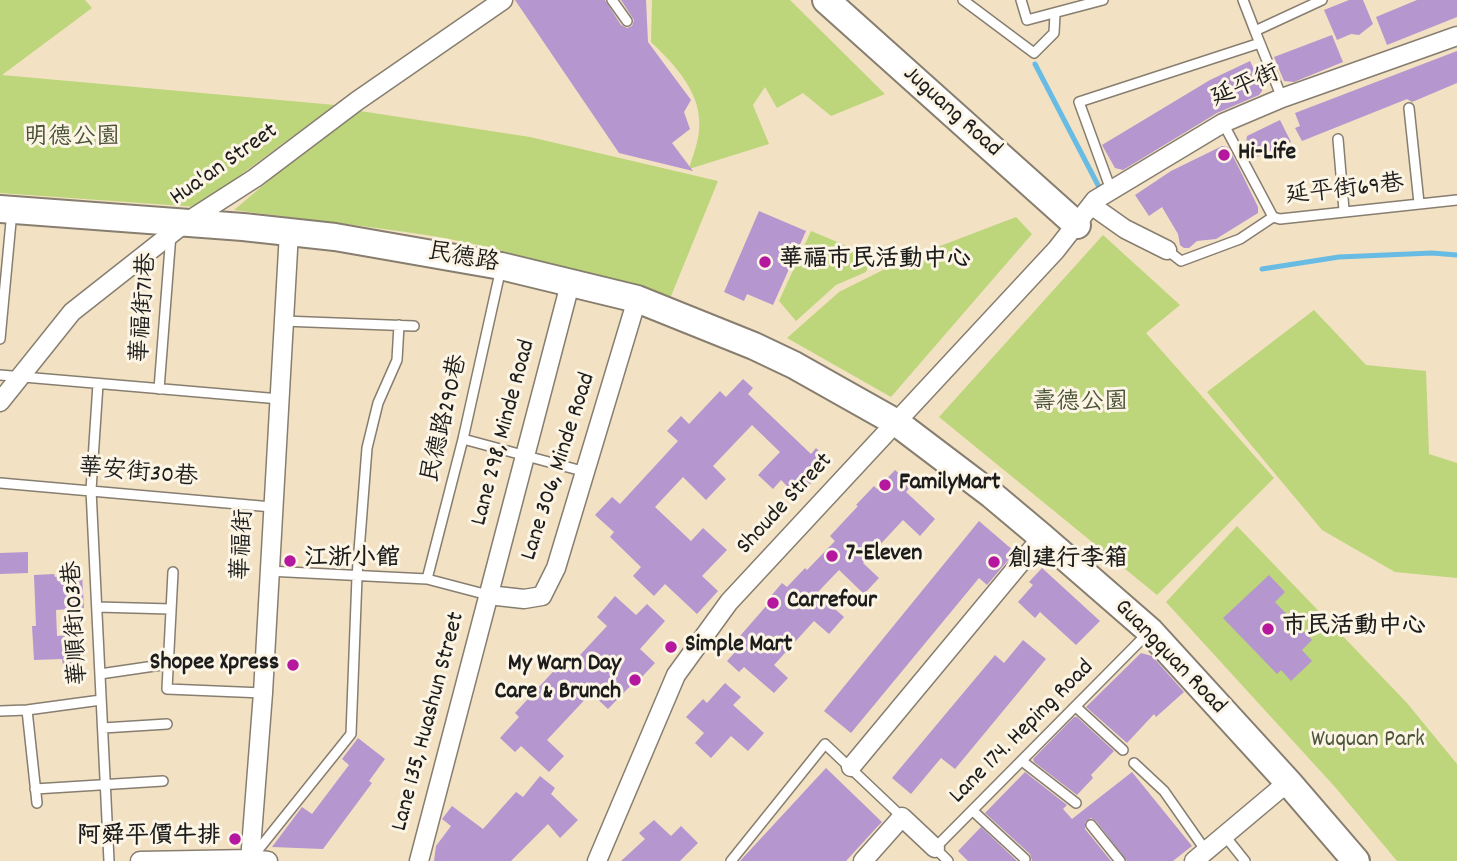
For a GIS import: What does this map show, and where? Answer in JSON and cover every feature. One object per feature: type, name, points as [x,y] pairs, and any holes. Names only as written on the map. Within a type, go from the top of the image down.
[{"type":"street","name":"Hua'an Street","points":[[0,402],[72,312],[178,229],[255,178],[357,101],[503,0]]},
{"type":"street","name":"Juguang Road","points":[[826,0],[1084,215]]},
{"type":"street","name":"延平街","points":[[1084,215],[1095,200],[1223,123],[1282,98],[1457,36]]},
{"type":"street","name":"民德路","points":[[6,210],[178,229],[289,232],[335,237],[501,267],[637,299],[794,365],[897,423]]},
{"type":"street","points":[[1084,215],[1125,229],[1167,250]]},
{"type":"street","name":"Shoude Street","points":[[597,861],[676,675],[702,636],[729,601],[897,423],[1084,215]]},
{"type":"street","name":"華福街","points":[[256,860],[268,571],[289,232]]},
{"type":"street","name":"Lane 298, Minde Road","points":[[488,595],[570,284]]},
{"type":"street","name":"Lane 306, Minde Road","points":[[488,595],[524,599],[542,596],[556,568],[637,299]]},
{"type":"street","name":"Guangquan Road","points":[[897,423],[992,495],[1150,631],[1356,861]]},
{"type":"street","points":[[851,767],[1042,537]]},
{"type":"street","name":"Lane 135, Huashun Street","points":[[419,861],[488,595]]},
{"type":"street","points":[[1200,856],[1288,782]]},
{"type":"street","points":[[863,861],[902,817],[942,855]]},
{"type":"street","points":[[140,861],[256,860]]},
{"type":"lane","points":[[612,0],[627,21]]},
{"type":"lane","points":[[963,0],[1034,53],[1054,33],[1055,14]]},
{"type":"lane","points":[[1021,0],[1027,20],[1103,0]]},
{"type":"lane","points":[[1243,0],[1282,98]]},
{"type":"lane","points":[[1255,31],[1322,0]]},
{"type":"lane","points":[[1111,190],[1079,102],[1260,43]]},
{"type":"lane","points":[[1409,108],[1419,203]]},
{"type":"lane","points":[[1223,123],[1273,217]]},
{"type":"lane","points":[[1338,139],[1344,210]]},
{"type":"lane","name":"延平街69巷","points":[[1167,250],[1181,261],[1240,239],[1273,217],[1280,219],[1344,210],[1457,200]]},
{"type":"lane","points":[[0,338],[6,210]]},
{"type":"lane","name":"華福街71巷","points":[[178,229],[159,389],[280,399]]},
{"type":"lane","name":"民德路290巷","points":[[426,579],[463,439],[501,267]]},
{"type":"lane","points":[[283,321],[414,326]]},
{"type":"lane","points":[[256,860],[351,734],[357,576],[367,448],[378,403],[397,360],[399,325]]},
{"type":"lane","points":[[0,374],[159,389]]},
{"type":"lane","name":"華順街103巷","points":[[98,384],[91,490],[109,861]]},
{"type":"lane","points":[[463,439],[586,471]]},
{"type":"lane","name":"華安街30巷","points":[[0,483],[272,507]]},
{"type":"lane","points":[[268,571],[426,579],[488,595]]},
{"type":"lane","points":[[173,572],[167,689],[263,693]]},
{"type":"lane","points":[[97,607],[172,609]]},
{"type":"lane","name":"Lane 174. Heping Road","points":[[942,855],[973,811],[1150,631]]},
{"type":"lane","points":[[100,674],[169,664]]},
{"type":"lane","points":[[0,711],[101,700]]},
{"type":"lane","points":[[1076,707],[1123,750]]},
{"type":"lane","points":[[27,710],[37,803]]},
{"type":"lane","points":[[103,728],[167,724]]},
{"type":"lane","points":[[731,861],[825,744],[902,817]]},
{"type":"lane","points":[[1022,761],[1076,803]]},
{"type":"lane","points":[[1134,763],[1164,790],[1200,856]]},
{"type":"lane","points":[[35,789],[163,781]]},
{"type":"lane","points":[[973,811],[1026,859]]},
{"type":"lane","points":[[1091,825],[1120,861]]},
{"type":"lane","points":[[1225,836],[1244,861]]},
{"type":"green space","name":"明德公園","points":[[0,0],[85,0],[92,8],[2,75],[335,105],[197,207],[0,193]]},
{"type":"green space","points":[[652,0],[790,0],[885,94],[831,116],[803,93],[777,108],[765,87],[753,105],[769,144],[689,169],[699,131],[697,105],[678,71],[651,42]]},
{"type":"green space","points":[[360,111],[530,137],[718,181],[669,301],[488,247],[402,231],[234,210],[292,161]]},
{"type":"green space","points":[[1016,217],[1032,234],[891,397],[787,338],[839,292],[901,261]]},
{"type":"green space","points":[[811,231],[871,256],[866,272],[836,285],[796,321],[779,301]]},
{"type":"green space","name":"壽德公園","points":[[1103,235],[1180,305],[1146,333],[1274,478],[1157,595],[939,417]]},
{"type":"green space","points":[[1314,310],[1366,365],[1426,371],[1429,454],[1457,463],[1457,578],[1395,572],[1322,530],[1207,392]]},
{"type":"green space","name":"Wuquan Park","points":[[1237,526],[1407,703],[1457,764],[1457,861],[1397,861],[1335,787],[1166,602]]},
{"type":"building","points":[[515,0],[605,0],[621,25],[627,28],[632,26],[634,20],[621,0],[646,0],[648,42],[691,100],[684,112],[690,129],[672,143],[693,171],[619,153]]},
{"type":"building","points":[[1349,0],[1363,0],[1373,24],[1359,35],[1351,34],[1337,40],[1324,10]]},
{"type":"building","points":[[1417,0],[1457,0],[1457,17],[1387,45],[1376,17]]},
{"type":"building","points":[[1332,35],[1343,62],[1294,82],[1284,81],[1274,57]]},
{"type":"building","points":[[1457,51],[1457,83],[1412,102],[1407,99],[1302,141],[1295,128],[1300,126],[1295,113]]},
{"type":"building","points":[[1250,61],[1262,86],[1259,95],[1217,113],[1123,170],[1115,168],[1102,145],[1210,80]]},
{"type":"building","points":[[1280,120],[1291,142],[1250,160],[1245,149],[1247,136]]},
{"type":"building","points":[[1222,146],[1228,147],[1258,207],[1258,213],[1216,239],[1197,241],[1189,248],[1184,248],[1180,245],[1178,234],[1162,207],[1149,216],[1135,195],[1171,171]]},
{"type":"building","name":"華福市民活動中心","points":[[759,211],[806,231],[773,305],[747,294],[744,301],[724,292]]},
{"type":"building","points":[[743,379],[753,388],[748,394],[811,454],[816,448],[826,458],[809,477],[813,481],[798,497],[781,480],[773,489],[758,475],[780,452],[752,425],[713,466],[726,479],[706,500],[683,477],[655,507],[691,541],[703,528],[727,550],[702,576],[718,591],[697,614],[665,584],[654,596],[633,576],[641,567],[610,537],[614,532],[595,515],[612,497],[620,504],[678,441],[667,431],[681,416],[689,424],[720,391],[726,397]]},
{"type":"building","points":[[895,470],[912,485],[906,492],[935,519],[920,536],[903,520],[863,563],[879,578],[864,594],[839,570],[817,593],[844,617],[829,634],[814,621],[774,665],[788,678],[774,693],[744,667],[739,672],[727,661],[745,641],[740,636],[767,605],[765,603],[782,583],[787,587],[805,568],[807,570],[835,541],[830,536],[858,506],[856,505],[874,486],[877,489]]},
{"type":"building","points":[[979,521],[1015,552],[987,585],[979,578],[851,733],[824,711]]},
{"type":"building","points":[[28,552],[28,573],[0,574],[0,553]]},
{"type":"building","points":[[1042,568],[1100,621],[1076,645],[1040,612],[1035,618],[1018,602],[1033,585],[1029,582]]},
{"type":"building","points":[[54,574],[55,577],[82,575],[84,608],[56,610],[57,636],[82,634],[84,663],[63,665],[62,659],[34,660],[34,575]]},
{"type":"building","name":"市民活動中心","points":[[1269,575],[1285,592],[1275,602],[1312,640],[1302,650],[1312,661],[1291,681],[1281,670],[1277,674],[1223,618]]},
{"type":"building","points":[[615,596],[636,615],[647,604],[665,621],[640,649],[655,663],[608,709],[591,693],[547,740],[564,756],[549,772],[521,746],[515,752],[500,738],[519,717],[515,713],[561,663],[567,669],[607,626],[597,617]]},
{"type":"building","points":[[1023,640],[1046,659],[955,769],[941,758],[911,794],[892,778],[995,655],[1004,663]]},
{"type":"building","points":[[1141,653],[1152,656],[1184,692],[1156,717],[1154,714],[1127,743],[1086,707]]},
{"type":"building","points":[[725,683],[741,697],[733,705],[764,733],[748,751],[731,736],[711,758],[695,743],[704,733],[686,717],[703,699],[707,703]]},
{"type":"building","points":[[1074,717],[1114,751],[1091,775],[1093,778],[1077,795],[1033,759]]},
{"type":"building","points":[[358,738],[385,759],[369,781],[372,783],[323,849],[272,847],[302,807],[312,814],[349,765],[342,759]]},
{"type":"building","points":[[826,768],[882,822],[846,861],[740,861]]},
{"type":"building","points":[[1025,772],[1067,805],[1063,809],[1072,819],[1132,772],[1192,846],[1173,861],[1127,861],[1091,818],[1085,822],[1085,829],[1111,861],[1032,861],[1030,854],[985,813]]},
{"type":"building","points":[[540,776],[555,788],[551,794],[578,820],[560,838],[548,824],[511,861],[434,861],[436,846],[451,826],[442,819],[452,806],[483,829],[516,792],[523,797]]},
{"type":"building","points":[[654,820],[671,836],[681,826],[698,843],[680,861],[621,861],[645,839],[639,833]]},
{"type":"building","points":[[981,827],[1017,861],[968,861],[958,851]]},
{"type":"waterway","points":[[1035,64],[1099,187]]},
{"type":"waterway","points":[[1262,269],[1339,257],[1432,253],[1457,255]]},
{"type":"place","name":"Hi-Life","points":[[1224,155]]},
{"type":"place","name":"華福市民活動中心","points":[[765,262]]},
{"type":"place","name":"FamilyMart","points":[[885,485]]},
{"type":"place","name":"7-Eleven","points":[[832,556]]},
{"type":"place","name":"江浙小館","points":[[290,561]]},
{"type":"place","name":"創建行李箱","points":[[994,562]]},
{"type":"place","name":"Carrefour","points":[[773,603]]},
{"type":"place","name":"市民活動中心","points":[[1268,629]]},
{"type":"place","name":"Simple Mart","points":[[671,647]]},
{"type":"place","name":"Shopee Xpress","points":[[293,665]]},
{"type":"place","name":"My Warn Day Care & Brunch","points":[[635,680]]},
{"type":"place","name":"阿舜平價牛排","points":[[235,839]]}]
